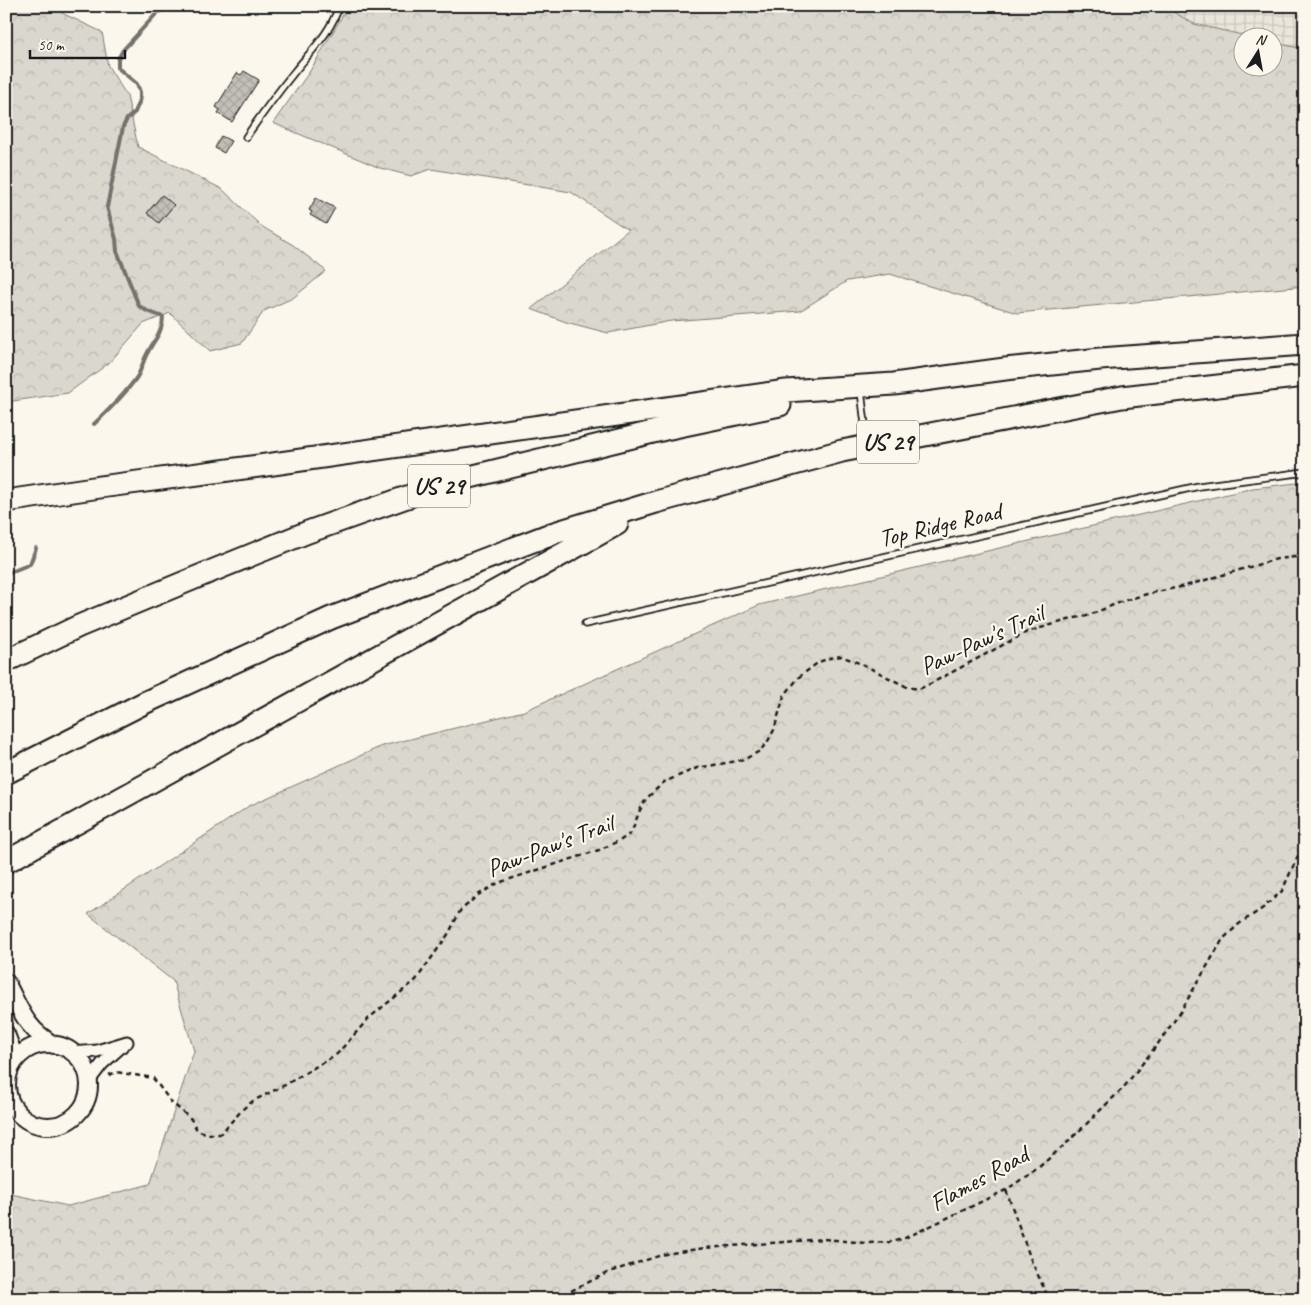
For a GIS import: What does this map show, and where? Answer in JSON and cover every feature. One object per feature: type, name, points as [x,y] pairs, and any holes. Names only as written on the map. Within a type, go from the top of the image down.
[{"type":"highway","name":"US 29","points":[[6,661],[79,626],[308,532],[470,476],[763,408],[894,384],[1005,369],[1100,359],[1305,344]]},
{"type":"highway","name":"US 29","points":[[6,773],[146,702],[331,618],[551,534],[656,502],[842,451],[1122,397],[1305,376]]},
{"type":"highway","points":[[6,501],[100,486],[259,466],[776,392],[894,384]]},
{"type":"highway","points":[[6,862],[656,502]]},
{"type":"street","points":[[6,982],[28,1024],[39,1036],[72,1053],[83,1066],[88,1082],[88,1094],[83,1106],[75,1116],[53,1126],[40,1126],[14,1117],[7,1083],[14,1055],[6,1034]]},
{"type":"street","points":[[72,1053],[97,1051],[127,1042],[107,1058],[88,1082]]},
{"type":"street","points":[[13,1064],[31,1048],[42,1045],[54,1045]]},
{"type":"lane","points":[[246,137],[269,104],[324,36],[336,17],[339,6]]},
{"type":"lane","points":[[861,391],[868,446]]},
{"type":"lane","name":"Top Ridge Road","points":[[584,624],[1199,486],[1305,472]]},
{"type":"path","name":"Paw-Paw's Trail","points":[[88,1082],[116,1072],[153,1078],[171,1102],[192,1119],[197,1130],[208,1134],[220,1134],[253,1101],[285,1085],[337,1054],[370,1018],[416,980],[449,933],[460,911],[478,895],[498,883],[600,850],[622,840],[630,833],[646,799],[664,782],[697,768],[744,760],[760,751],[768,742],[774,730],[784,696],[799,677],[819,662],[841,656],[864,665],[896,683],[919,689],[1027,632],[1087,616],[1123,601],[1147,594],[1185,586],[1277,559],[1305,556]]},
{"type":"path","name":"Flames Road","points":[[555,1299],[609,1272],[665,1254],[705,1248],[824,1239],[866,1243],[890,1242],[911,1235],[1006,1190],[1038,1168],[1068,1142],[1124,1087],[1157,1046],[1179,1014],[1224,939],[1239,924],[1263,908],[1282,890],[1305,840]]},
{"type":"path","points":[[1006,1190],[1031,1260],[1049,1299]]},
{"type":"shaded area","points":[[1163,6],[1305,6],[1305,49],[1284,45],[1284,28],[1234,28],[1234,33],[1194,24]]},
{"type":"green space","points":[[6,6],[52,6],[64,14],[102,32],[108,66],[127,96],[138,147],[222,189],[261,226],[293,245],[326,271],[293,298],[264,311],[242,343],[210,351],[170,313],[143,324],[109,363],[68,393],[6,402]]},
{"type":"green space","points":[[348,6],[1163,6],[1194,24],[1234,33],[1234,78],[1284,78],[1284,45],[1305,49],[1305,286],[1017,313],[890,274],[847,281],[800,311],[671,321],[608,333],[566,322],[531,309],[628,230],[571,192],[431,169],[411,176],[380,168],[273,123],[310,71]]},
{"type":"green space","points":[[1305,482],[1305,1299],[6,1299],[6,1193],[68,1206],[150,1184],[194,1051],[173,981],[88,914],[249,806],[382,746],[524,711],[759,605],[1253,488]]},
{"type":"building","points":[[244,71],[259,80],[232,122],[218,113],[220,110],[216,107],[237,73],[241,75]]},
{"type":"building","points":[[221,136],[231,141],[224,153],[215,148]]},
{"type":"building","points":[[162,195],[174,205],[159,223],[147,213]]},
{"type":"building","points":[[316,198],[335,208],[326,224],[310,215],[312,212],[309,210]]},
{"type":"waterway","points":[[94,424],[117,402],[137,377],[146,355],[160,332],[163,322],[163,317],[139,306],[117,251],[116,239],[107,207],[123,127],[127,119],[135,112],[140,100],[137,84],[118,68],[118,59],[123,50],[157,13],[167,8],[191,9],[199,6]]},
{"type":"waterway","points":[[6,574],[30,564],[36,548]]}]
